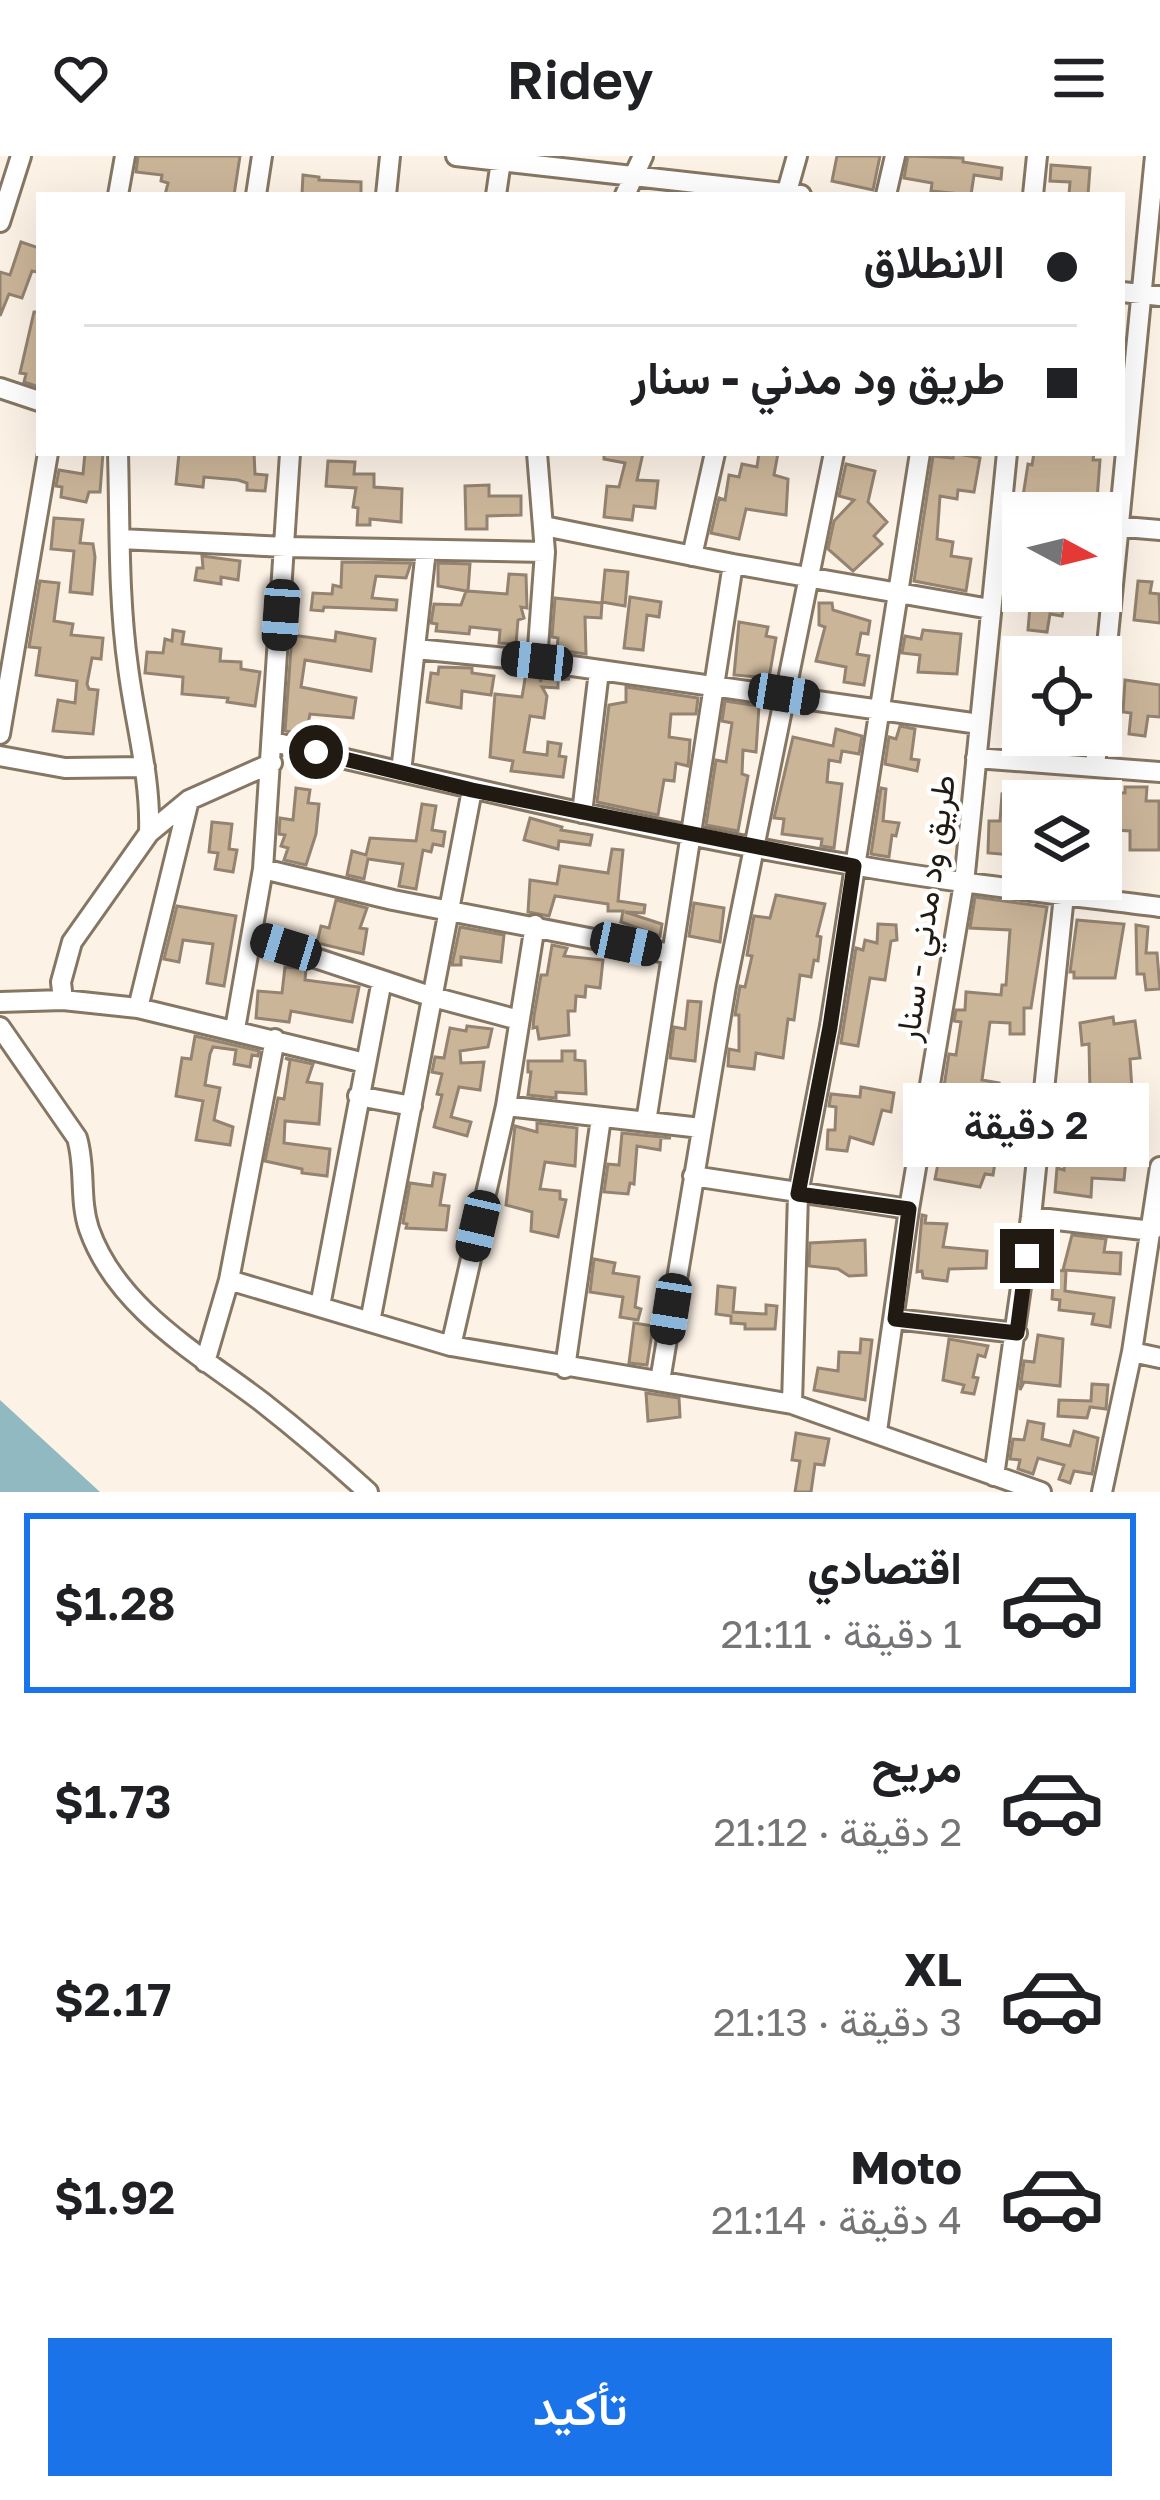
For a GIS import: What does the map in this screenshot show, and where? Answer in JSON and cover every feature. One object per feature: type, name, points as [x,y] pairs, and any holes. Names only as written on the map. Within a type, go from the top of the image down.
[{"type":"street","points":[[0,222],[21,156]]},
{"type":"street","points":[[119,192],[125,156]]},
{"type":"street","points":[[256,192],[262,156]]},
{"type":"street","points":[[386,192],[390,156]]},
{"type":"street","points":[[456,156],[569,162],[632,175],[774,192]]},
{"type":"street","points":[[627,192],[643,156]]},
{"type":"street","points":[[791,192],[797,156]]},
{"type":"street","points":[[887,192],[895,156]]},
{"type":"street","points":[[1034,192],[1037,156]]},
{"type":"street","points":[[1125,418],[1155,156]]},
{"type":"street","points":[[496,192],[501,161]]},
{"type":"street","points":[[0,388],[36,399]]},
{"type":"street","points":[[0,734],[9,634],[47,456]]},
{"type":"street","points":[[118,456],[128,665],[145,767],[149,833]]},
{"type":"street","points":[[236,1029],[263,868],[290,456]]},
{"type":"street","points":[[537,456],[545,552],[537,661]]},
{"type":"street","points":[[692,556],[714,456]]},
{"type":"street","points":[[660,1381],[701,1128],[833,456]]},
{"type":"street","points":[[792,1404],[798,1194],[830,1027],[920,456]]},
{"type":"street","name":"طريق ود مدني - سنار","points":[[878,1431],[909,1209],[964,883],[1007,456]]},
{"type":"street","points":[[1115,492],[1120,456]]},
{"type":"street","points":[[544,526],[990,609]]},
{"type":"street","points":[[1122,527],[1160,530]]},
{"type":"street","points":[[120,538],[545,552]]},
{"type":"street","points":[[401,772],[426,550]]},
{"type":"street","points":[[646,1122],[734,564]]},
{"type":"street","points":[[416,649],[537,661],[979,724]]},
{"type":"street","points":[[582,812],[599,671]]},
{"type":"street","points":[[63,1000],[61,982],[72,941],[149,833],[189,800],[272,753],[401,772],[754,848],[1002,888]]},
{"type":"street","points":[[0,756],[65,768],[145,767]]},
{"type":"street","points":[[1095,767],[1096,756]]},
{"type":"street","name":"طريق ود مدني - سنار","points":[[976,758],[1160,772]]},
{"type":"street","points":[[370,1322],[472,790]]},
{"type":"street","points":[[138,1008],[189,800]]},
{"type":"street","points":[[263,868],[448,911],[671,953]]},
{"type":"street","points":[[994,1476],[1031,1217],[1063,900]]},
{"type":"street","points":[[1104,900],[1160,907]]},
{"type":"street","points":[[452,1346],[506,1106],[535,925]]},
{"type":"street","points":[[252,937],[519,1020]]},
{"type":"street","points":[[320,1306],[382,980]]},
{"type":"street","points":[[0,1002],[63,1000],[138,1008],[365,1063]]},
{"type":"street","points":[[0,1027],[77,1138],[89,1230],[114,1277],[134,1301],[205,1362],[262,1402],[368,1492]]},
{"type":"street","points":[[205,1362],[229,1280],[275,1040]]},
{"type":"street","points":[[358,1096],[412,1106]]},
{"type":"street","points":[[506,1106],[701,1128]]},
{"type":"street","points":[[565,1368],[601,1118]]},
{"type":"street","points":[[1102,1492],[1153,1245],[1160,1167]]},
{"type":"street","points":[[693,1176],[909,1209]]},
{"type":"street","points":[[1031,1217],[1153,1245]]},
{"type":"street","points":[[229,1280],[452,1346],[792,1404],[1041,1492]]},
{"type":"street","points":[[895,1319],[1017,1333]]},
{"type":"street","points":[[1132,1352],[1160,1358]]},
{"type":"water","points":[[0,1400],[100,1492],[0,1492]]},
{"type":"building","points":[[138,156],[240,156],[234,192],[166,192],[168,183],[161,181],[162,175],[136,172]]},
{"type":"building","points":[[837,156],[880,156],[873,190],[832,181]]},
{"type":"building","points":[[908,156],[963,158],[963,162],[1002,168],[1001,179],[974,175],[971,192],[931,191],[932,183],[904,178]]},
{"type":"building","points":[[1051,165],[1090,168],[1088,192],[1069,192],[1070,182],[1050,181]]},
{"type":"building","points":[[303,175],[361,182],[361,192],[302,192]]},
{"type":"building","points":[[21,242],[36,247],[36,272],[32,271],[22,298],[9,294],[0,316],[0,272],[10,275]]},
{"type":"building","points":[[36,312],[36,386],[24,382],[26,374],[20,373]]},
{"type":"building","points":[[85,456],[103,456],[100,492],[89,492],[86,502],[61,497],[62,487],[56,486],[59,470],[83,474]]},
{"type":"building","points":[[179,456],[254,456],[255,474],[267,475],[265,491],[247,490],[247,483],[238,480],[204,477],[203,487],[176,484]]},
{"type":"building","points":[[642,456],[637,480],[658,481],[655,508],[634,506],[632,520],[604,517],[607,486],[619,487],[625,463],[604,459]]},
{"type":"building","points":[[759,456],[777,456],[774,475],[788,479],[786,515],[746,509],[739,539],[711,533],[729,475],[739,477],[742,464],[757,467]]},
{"type":"building","points":[[933,456],[980,458],[974,492],[958,490],[957,499],[940,496],[937,539],[953,542],[951,556],[971,559],[966,591],[914,581]]},
{"type":"building","points":[[1034,456],[1094,456],[1093,460],[1100,460],[1098,492],[1024,492],[1028,464],[1032,465]]},
{"type":"building","points":[[328,461],[355,462],[354,474],[374,474],[374,487],[402,489],[401,522],[370,519],[370,525],[357,525],[356,488],[326,486]]},
{"type":"building","points":[[846,464],[875,471],[868,502],[887,522],[874,536],[882,544],[853,571],[828,549],[834,521],[854,500],[839,496]]},
{"type":"building","points":[[489,485],[489,496],[521,496],[521,515],[487,516],[487,529],[466,529],[465,486]]},
{"type":"building","points":[[54,518],[83,520],[80,543],[93,544],[95,557],[92,594],[70,592],[74,551],[51,549]]},
{"type":"building","points":[[202,556],[240,561],[238,580],[221,577],[221,584],[195,580],[197,568],[203,568]]},
{"type":"building","points":[[342,562],[411,563],[406,578],[376,576],[372,598],[397,600],[396,610],[311,610],[313,593],[332,594],[333,585],[341,587]]},
{"type":"building","points":[[438,563],[470,564],[468,591],[507,594],[509,574],[526,575],[527,608],[521,607],[524,618],[518,620],[516,644],[499,643],[500,630],[436,631],[437,624],[431,623],[434,604],[461,605],[466,591],[438,586]]},
{"type":"building","points":[[605,570],[628,572],[625,606],[602,602]]},
{"type":"building","points":[[40,581],[59,583],[54,621],[73,624],[71,635],[103,638],[101,659],[92,658],[87,684],[98,690],[93,734],[53,731],[58,700],[75,703],[77,681],[36,675],[40,648],[29,647]]},
{"type":"building","points":[[1138,581],[1152,582],[1150,593],[1159,594],[1160,623],[1134,620]]},
{"type":"building","points":[[630,597],[661,602],[659,617],[647,615],[643,650],[624,648]]},
{"type":"building","points":[[555,598],[602,603],[601,618],[585,617],[586,654],[557,650],[558,638],[552,637]]},
{"type":"building","points":[[819,603],[832,603],[833,610],[870,621],[868,634],[861,633],[857,654],[869,656],[864,685],[844,682],[846,667],[816,661],[825,627],[819,625]]},
{"type":"building","points":[[1030,612],[1063,612],[1062,616],[1050,614],[1047,632],[1028,630]]},
{"type":"building","points":[[739,622],[768,627],[766,636],[776,638],[769,678],[734,675]]},
{"type":"building","points":[[173,630],[184,632],[182,644],[221,649],[220,661],[241,662],[241,669],[260,672],[255,706],[182,694],[183,677],[145,673],[147,652],[163,653],[165,639],[172,641]]},
{"type":"building","points":[[923,630],[961,634],[957,674],[918,672],[920,655],[902,653],[905,636],[921,639]]},
{"type":"building","points":[[336,632],[375,639],[371,671],[305,660],[301,687],[356,698],[353,718],[310,714],[306,734],[285,731],[292,635],[335,641]]},
{"type":"building","points":[[439,667],[472,668],[472,673],[494,676],[491,695],[462,691],[461,708],[427,702],[431,673],[438,674]]},
{"type":"building","points":[[526,673],[539,675],[541,682],[541,675],[570,679],[558,680],[558,688],[542,687],[547,696],[544,718],[530,716],[524,752],[547,755],[548,742],[561,744],[559,756],[566,757],[563,777],[511,771],[513,761],[490,757],[495,694],[522,697]]},
{"type":"building","points":[[1125,680],[1160,685],[1160,717],[1148,716],[1145,736],[1129,734],[1131,713],[1123,712]]},
{"type":"building","points":[[626,687],[698,698],[696,714],[671,714],[669,737],[690,740],[688,766],[676,763],[674,781],[664,780],[658,815],[597,802],[609,705],[626,702]]},
{"type":"building","points":[[725,701],[759,706],[756,752],[743,750],[742,774],[748,776],[738,831],[706,825],[716,760],[726,762],[732,723],[722,721]]},
{"type":"building","points":[[900,726],[915,729],[911,759],[919,760],[917,771],[885,764],[889,737],[896,739]]},
{"type":"building","points":[[836,729],[862,736],[859,754],[842,751],[840,762],[829,760],[827,782],[842,784],[834,848],[821,846],[822,839],[782,834],[784,819],[774,818],[793,737],[833,746]]},
{"type":"building","points":[[1125,787],[1147,787],[1146,801],[1159,801],[1159,850],[1130,850],[1130,831],[1122,830]]},
{"type":"building","points":[[296,788],[310,790],[308,803],[319,804],[306,865],[284,860],[288,848],[281,846],[285,835],[279,834],[280,818],[293,820]]},
{"type":"building","points":[[881,788],[886,789],[883,821],[899,823],[889,857],[871,854]]},
{"type":"building","points":[[1002,794],[1002,854],[988,853],[989,821],[1000,821]]},
{"type":"building","points":[[422,804],[436,806],[432,830],[445,832],[443,846],[433,844],[431,852],[423,850],[416,889],[399,886],[403,864],[368,859],[364,879],[347,875],[352,851],[366,855],[370,838],[416,841]]},
{"type":"building","points":[[530,818],[592,835],[590,845],[559,841],[558,849],[524,840]]},
{"type":"building","points":[[212,822],[232,824],[229,849],[237,850],[233,872],[215,869],[218,853],[209,852]]},
{"type":"building","points":[[612,849],[623,850],[618,901],[645,905],[644,913],[625,912],[662,924],[660,936],[621,922],[623,911],[608,911],[608,904],[555,896],[549,916],[528,912],[530,880],[557,884],[560,866],[608,873]]},
{"type":"building","points":[[776,895],[825,904],[817,936],[821,937],[818,961],[814,960],[811,977],[800,975],[783,1058],[756,1053],[754,1069],[728,1066],[729,1049],[739,1051],[739,1015],[735,1015],[752,956],[747,955],[754,916],[770,918]]},
{"type":"building","points":[[975,897],[1047,907],[1031,1008],[1024,1008],[1024,1034],[1010,1034],[1010,1023],[990,1022],[982,1080],[999,1083],[996,1100],[972,1096],[968,1120],[993,1122],[993,1175],[985,1174],[980,1187],[935,1179],[938,1164],[945,1165],[947,1126],[938,1125],[949,1054],[956,1055],[961,1022],[954,1021],[956,1010],[965,1010],[966,992],[1001,995],[1006,985],[1010,930],[970,928]]},
{"type":"building","points":[[336,900],[367,908],[360,928],[367,929],[363,954],[317,943],[321,926],[329,928]]},
{"type":"building","points":[[694,903],[724,908],[720,942],[689,936]]},
{"type":"building","points":[[177,906],[236,916],[224,986],[207,983],[213,944],[183,940],[179,962],[164,959]]},
{"type":"building","points":[[1077,920],[1124,924],[1115,978],[1074,978],[1070,972]]},
{"type":"building","points":[[878,924],[896,925],[897,940],[891,941],[885,980],[870,978],[858,1046],[841,1043],[856,948],[863,950],[865,940],[877,943]]},
{"type":"building","points":[[1136,925],[1148,927],[1146,953],[1157,953],[1160,989],[1146,990],[1144,974],[1137,974]]},
{"type":"building","points":[[460,927],[504,935],[501,962],[461,957],[461,965],[452,965]]},
{"type":"building","points":[[552,945],[567,948],[564,956],[603,960],[600,988],[586,986],[585,997],[576,996],[575,1011],[568,1011],[569,1035],[539,1039],[534,1016]]},
{"type":"building","points":[[285,967],[306,969],[305,980],[359,987],[352,1022],[291,1011],[289,1022],[256,1018],[258,991],[282,993]]},
{"type":"building","points":[[688,1001],[701,1002],[695,1061],[670,1058],[674,1027],[685,1029]]},
{"type":"building","points":[[1113,1017],[1114,1024],[1135,1021],[1140,1058],[1130,1059],[1132,1090],[1090,1092],[1089,1044],[1082,1045],[1080,1023]]},
{"type":"building","points":[[467,1026],[492,1029],[488,1047],[460,1051],[461,1063],[484,1062],[480,1090],[459,1087],[451,1117],[471,1122],[467,1136],[434,1127],[442,1074],[432,1072],[435,1057],[444,1058],[450,1028],[466,1031]]},
{"type":"building","points":[[195,1036],[259,1051],[258,1056],[252,1055],[250,1067],[234,1064],[236,1050],[213,1047],[210,1054],[205,1085],[220,1088],[214,1120],[233,1127],[230,1145],[196,1140],[203,1101],[176,1096],[182,1058],[191,1059]]},
{"type":"building","points":[[562,1051],[575,1051],[575,1060],[585,1061],[586,1094],[528,1095],[528,1061],[562,1061]]},
{"type":"building","points":[[285,1058],[313,1064],[307,1082],[322,1084],[319,1124],[285,1121],[284,1143],[330,1149],[327,1176],[265,1161],[278,1098],[284,1099],[290,1060]]},
{"type":"building","points":[[861,1087],[894,1093],[891,1112],[882,1110],[873,1144],[850,1137],[847,1151],[827,1149],[828,1130],[835,1130],[831,1094],[860,1097]]},
{"type":"building","points":[[1107,1118],[1125,1120],[1123,1144],[1135,1146],[1134,1160],[1126,1159],[1124,1180],[1092,1178],[1091,1197],[1055,1192],[1057,1168],[1064,1170],[1065,1159],[1104,1159]]},
{"type":"building","points":[[537,1123],[577,1128],[575,1166],[545,1162],[540,1189],[560,1191],[560,1199],[566,1200],[558,1237],[531,1231],[532,1212],[506,1205],[515,1126],[537,1132]]},
{"type":"building","points":[[622,1133],[671,1138],[661,1138],[660,1150],[637,1146],[634,1184],[630,1183],[628,1194],[604,1192],[608,1164],[619,1165]]},
{"type":"building","points":[[434,1173],[445,1175],[440,1205],[449,1206],[446,1230],[406,1228],[410,1183],[432,1186]]},
{"type":"building","points":[[922,1215],[925,1223],[947,1224],[943,1247],[987,1251],[986,1268],[949,1269],[947,1281],[923,1278],[922,1271],[917,1272]]},
{"type":"building","points":[[1072,1235],[1106,1239],[1104,1252],[1121,1253],[1120,1274],[1063,1270]]},
{"type":"building","points":[[865,1240],[866,1275],[849,1276],[838,1269],[809,1266],[810,1243]]},
{"type":"building","points":[[594,1259],[615,1263],[613,1273],[639,1277],[638,1320],[620,1317],[623,1297],[590,1292]]},
{"type":"building","points":[[1054,1270],[1066,1271],[1065,1291],[1114,1298],[1110,1327],[1092,1324],[1094,1314],[1059,1310],[1060,1300],[1052,1299]]},
{"type":"building","points":[[718,1286],[735,1288],[733,1312],[766,1314],[766,1305],[777,1306],[775,1329],[745,1329],[745,1324],[731,1323],[731,1316],[716,1314]]},
{"type":"building","points":[[634,1323],[653,1326],[647,1365],[629,1363]]},
{"type":"building","points":[[1038,1335],[1063,1339],[1060,1386],[1024,1382],[1020,1390],[1024,1361],[1034,1362]]},
{"type":"building","points":[[861,1339],[872,1340],[865,1400],[814,1390],[818,1368],[838,1371],[839,1352],[860,1353]]},
{"type":"building","points":[[949,1339],[988,1346],[985,1357],[978,1355],[974,1394],[962,1392],[964,1385],[943,1380]]},
{"type":"building","points":[[1092,1384],[1108,1385],[1106,1409],[1090,1407],[1087,1418],[1058,1416],[1059,1400],[1091,1401]]},
{"type":"building","points":[[646,1393],[679,1398],[680,1417],[648,1421]]},
{"type":"building","points":[[1028,1421],[1044,1424],[1042,1439],[1070,1446],[1074,1431],[1098,1438],[1092,1474],[1074,1471],[1070,1483],[1059,1479],[1064,1465],[1038,1458],[1033,1474],[1018,1469],[1020,1460],[1010,1459],[1013,1439],[1024,1440]]},
{"type":"building","points":[[796,1433],[829,1439],[824,1465],[815,1464],[811,1492],[795,1492],[800,1461],[792,1460]]},
{"type":"route","points":[[316,752],[472,790],[854,866],[798,1194],[909,1209],[895,1319],[1017,1333],[1027,1256]]}]
